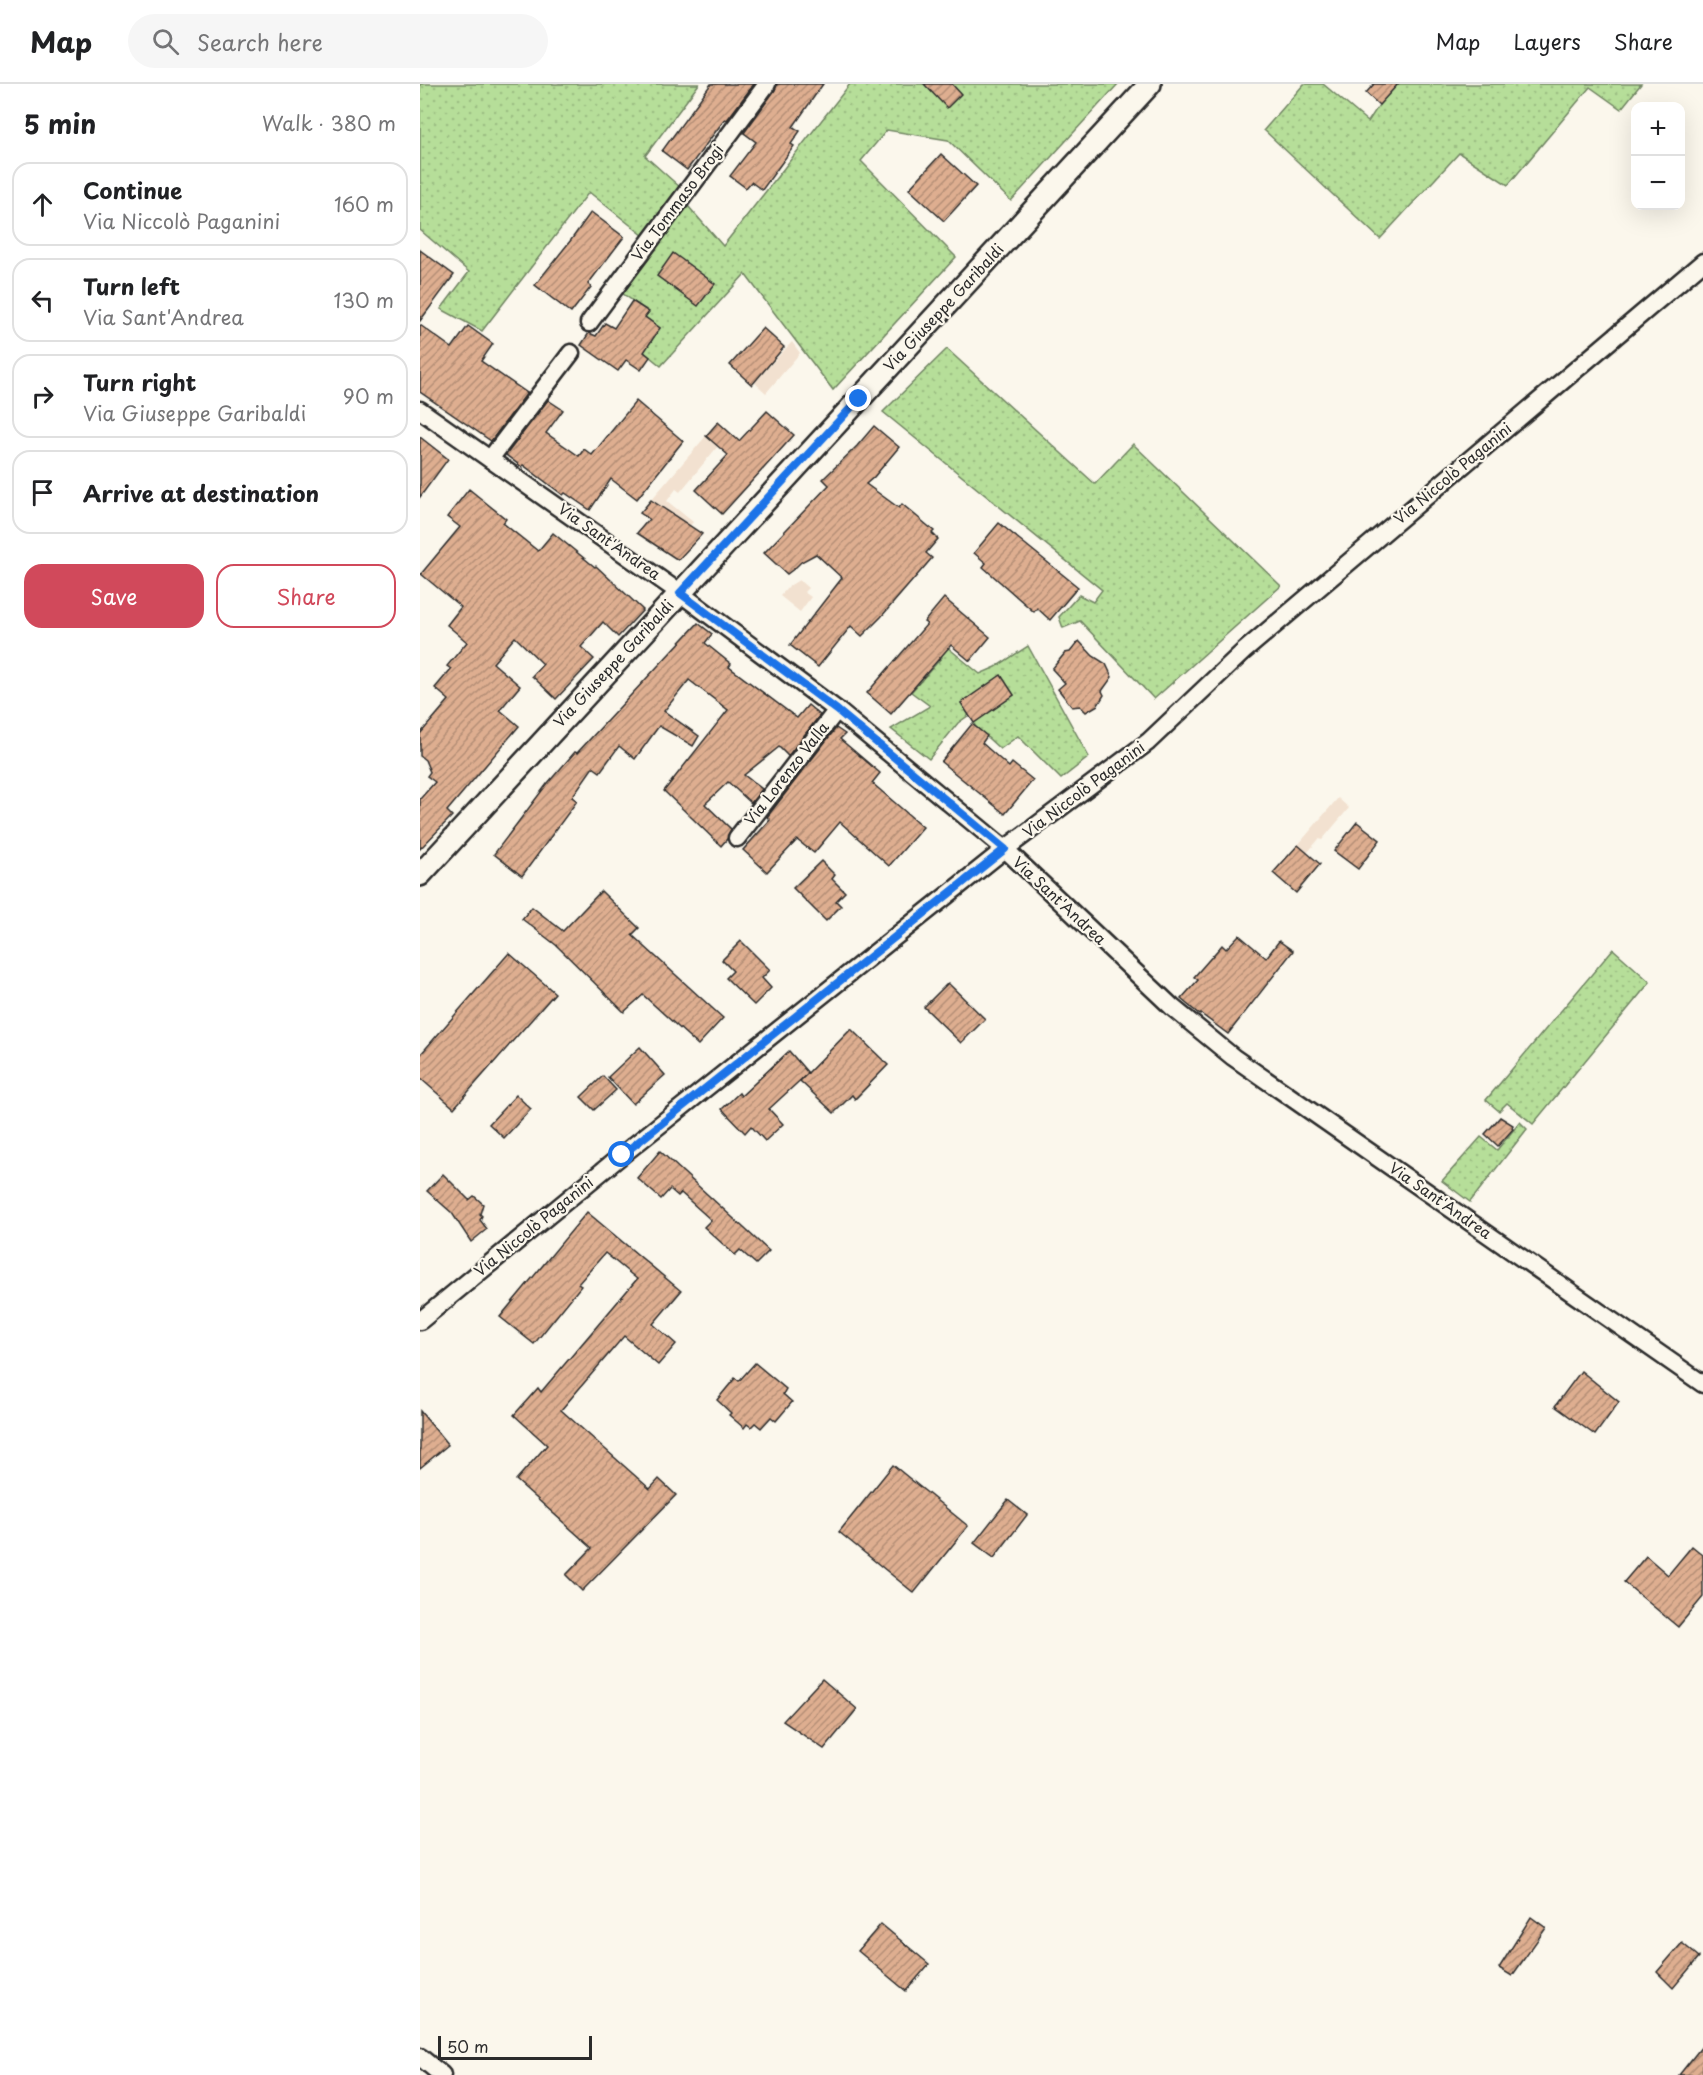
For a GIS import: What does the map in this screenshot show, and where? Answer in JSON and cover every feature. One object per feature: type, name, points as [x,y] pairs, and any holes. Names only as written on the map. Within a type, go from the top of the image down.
[{"type":"street","name":"Via Tommaso Brogi","points":[[589,323],[767,84]]},
{"type":"street","name":"Via Giuseppe Garibaldi","points":[[420,875],[1150,84]]},
{"type":"street","name":"Via Niccolò Paganini","points":[[420,1321],[622,1155],[1005,849],[1148,742],[1244,651],[1703,262]]},
{"type":"street","points":[[490,459],[571,353]]},
{"type":"street","name":"Via Sant'Andrea","points":[[420,410],[680,593],[837,710],[1005,849],[1164,1000],[1233,1057],[1703,1384]]},
{"type":"street","name":"Via Lorenzo Valla","points":[[737,838],[837,710]]},
{"type":"street","points":[[420,2057],[442,2075]]},
{"type":"shaded area","points":[[792,342],[800,353],[766,393],[754,382]]},
{"type":"shaded area","points":[[706,436],[718,446],[680,492],[676,489],[667,501],[693,522],[690,526],[651,500]]},
{"type":"shaded area","points":[[799,580],[808,588],[804,592],[811,597],[800,612],[780,596],[789,586]]},
{"type":"shaded area","points":[[1338,798],[1349,808],[1322,840],[1319,839],[1307,853],[1298,845]]},
{"type":"green space","points":[[420,84],[699,84],[645,156],[681,188],[644,236],[589,192],[482,331],[441,309],[469,272],[420,230]]},
{"type":"green space","points":[[850,84],[1118,84],[1011,201],[948,140],[887,130],[861,161],[956,257],[833,390],[745,274],[661,366],[644,352],[660,328],[645,317],[648,312],[622,293],[688,206],[723,246]]},
{"type":"green space","points":[[1304,84],[1323,84],[1368,122],[1379,105],[1398,84],[1641,84],[1621,109],[1590,87],[1508,185],[1459,153],[1380,239],[1264,130]]},
{"type":"green space","points":[[947,349],[1095,484],[1133,444],[1281,586],[1154,699],[1080,621],[1063,628],[1059,617],[1079,595],[1093,602],[1102,590],[883,412]]},
{"type":"green space","points":[[941,642],[980,674],[996,667],[1028,646],[1089,757],[1061,779],[1018,736],[1000,749],[975,726],[974,723],[1014,695],[1001,676],[961,703],[969,715],[958,723],[929,759],[891,729],[930,706],[911,692],[942,657],[933,650]]},
{"type":"green space","points":[[1613,949],[1650,982],[1533,1124],[1507,1103],[1499,1111],[1486,1100]]},
{"type":"green space","points":[[1520,1122],[1527,1129],[1470,1202],[1442,1181],[1481,1137],[1497,1150]]},
{"type":"building","points":[[711,84],[754,84],[687,170],[662,151]]},
{"type":"building","points":[[777,84],[823,84],[793,127],[800,131],[791,144],[794,146],[762,190],[751,182],[746,188],[730,176],[756,142],[744,133]]},
{"type":"building","points":[[924,84],[952,84],[961,94],[947,108]]},
{"type":"building","points":[[1374,84],[1398,84],[1379,105],[1366,93]]},
{"type":"building","points":[[941,154],[976,186],[944,221],[909,189]]},
{"type":"building","points":[[591,212],[624,237],[588,284],[591,287],[571,313],[535,285]]},
{"type":"building","points":[[420,250],[454,275],[420,321]]},
{"type":"building","points":[[673,253],[715,284],[698,306],[657,276]]},
{"type":"building","points":[[632,301],[649,312],[645,317],[660,328],[644,352],[650,357],[641,370],[626,360],[618,371],[581,345],[589,333],[596,336],[605,323],[614,328]]},
{"type":"building","points":[[420,325],[452,348],[468,326],[493,344],[481,361],[527,393],[491,441],[420,392]]},
{"type":"building","points":[[763,328],[784,347],[752,385],[730,365]]},
{"type":"building","points":[[548,400],[563,410],[546,433],[579,456],[584,449],[592,455],[636,401],[683,441],[637,499],[611,479],[590,510],[565,493],[563,495],[506,455]]},
{"type":"building","points":[[767,411],[794,435],[722,514],[696,490],[728,455],[706,436],[718,422],[739,441]]},
{"type":"building","points":[[874,426],[899,447],[866,484],[899,508],[902,504],[934,531],[932,533],[938,539],[926,553],[932,558],[881,617],[862,636],[851,626],[818,667],[790,645],[842,578],[816,554],[801,562],[787,574],[764,553],[829,485],[823,479]]},
{"type":"building","points":[[420,437],[448,459],[420,497]]},
{"type":"building","points":[[469,489],[506,519],[503,523],[538,551],[553,533],[596,566],[643,610],[618,637],[603,622],[581,647],[594,659],[556,699],[532,676],[543,664],[515,637],[493,663],[520,686],[500,710],[519,726],[447,811],[452,816],[420,849],[420,799],[435,782],[427,776],[430,772],[425,760],[420,756],[420,734],[449,700],[435,688],[451,669],[447,666],[467,642],[447,625],[461,607],[421,574],[460,527],[447,517]]},
{"type":"building","points":[[651,500],[702,534],[678,560],[637,533],[649,519],[640,513]]},
{"type":"building","points":[[999,523],[1078,587],[1050,620],[1037,608],[1034,612],[983,567],[986,563],[974,553]]},
{"type":"building","points":[[944,598],[990,637],[970,661],[951,645],[891,714],[867,693],[927,624],[924,622]]},
{"type":"building","points":[[698,623],[712,634],[705,643],[731,664],[729,667],[797,718],[808,705],[820,715],[788,756],[779,747],[744,775],[762,789],[751,803],[728,782],[705,804],[731,829],[721,846],[664,791],[728,710],[689,680],[664,711],[699,736],[693,746],[659,726],[635,759],[619,746],[600,772],[593,767],[572,797],[577,801],[522,876],[494,854],[547,784],[575,752],[577,753]]},
{"type":"building","points":[[1079,641],[1093,656],[1106,664],[1112,677],[1102,691],[1104,695],[1098,705],[1086,712],[1080,706],[1072,707],[1058,689],[1065,683],[1052,669]]},
{"type":"building","points":[[1001,675],[1014,695],[974,723],[961,703]]},
{"type":"building","points":[[972,724],[987,736],[982,743],[1009,767],[1012,763],[1033,780],[1005,814],[941,762]]},
{"type":"building","points":[[836,728],[845,734],[840,739],[880,773],[872,783],[923,827],[889,866],[840,822],[814,853],[797,840],[767,872],[743,850],[770,820],[767,817]]},
{"type":"building","points":[[1357,822],[1380,840],[1358,869],[1334,851]]},
{"type":"building","points":[[1298,845],[1320,864],[1296,893],[1273,873]]},
{"type":"building","points":[[821,861],[835,875],[832,879],[845,892],[836,901],[841,906],[826,921],[793,888]]},
{"type":"building","points":[[601,891],[639,928],[632,935],[723,1018],[698,1045],[643,995],[624,1012],[556,945],[522,919],[532,907],[563,931]]},
{"type":"building","points":[[1239,935],[1266,958],[1279,941],[1293,951],[1228,1034],[1181,999],[1198,980],[1194,977],[1222,945],[1226,949]]},
{"type":"building","points":[[741,941],[770,970],[762,978],[771,988],[754,1005],[726,978],[733,971],[722,960]]},
{"type":"building","points":[[509,953],[555,993],[454,1108],[420,1078],[420,1055]]},
{"type":"building","points":[[948,983],[985,1019],[961,1043],[924,1007]]},
{"type":"building","points":[[851,1029],[888,1065],[855,1099],[852,1095],[834,1113],[800,1081]]},
{"type":"building","points":[[640,1047],[665,1075],[633,1104],[608,1077]]},
{"type":"building","points":[[789,1051],[808,1073],[769,1109],[783,1124],[765,1141],[751,1126],[745,1133],[722,1109],[739,1093],[741,1096]]},
{"type":"building","points":[[603,1076],[616,1090],[594,1110],[581,1097]]},
{"type":"building","points":[[516,1095],[531,1109],[504,1138],[489,1124]]},
{"type":"building","points":[[1500,1117],[1513,1125],[1513,1129],[1498,1146],[1485,1134]]},
{"type":"building","points":[[660,1151],[769,1251],[756,1264],[740,1250],[735,1255],[704,1227],[711,1220],[681,1193],[678,1196],[670,1189],[661,1199],[637,1178]]},
{"type":"building","points":[[443,1174],[469,1200],[474,1196],[483,1204],[480,1220],[487,1229],[471,1242],[452,1213],[427,1191]]},
{"type":"building","points":[[587,1212],[681,1291],[653,1324],[676,1344],[658,1365],[624,1336],[561,1410],[650,1489],[659,1479],[676,1495],[582,1591],[566,1575],[592,1548],[516,1480],[547,1445],[514,1415],[538,1388],[541,1392],[637,1279],[605,1253],[578,1284],[581,1286],[534,1344],[500,1317]]},
{"type":"building","points":[[755,1363],[786,1389],[783,1394],[792,1402],[776,1421],[771,1417],[761,1428],[755,1423],[751,1427],[747,1424],[744,1428],[717,1400],[735,1378],[739,1381]]},
{"type":"building","points":[[1581,1371],[1619,1402],[1595,1435],[1555,1406]]},
{"type":"building","points":[[420,1411],[448,1445],[420,1468]]},
{"type":"building","points":[[893,1465],[968,1526],[914,1593],[839,1532]]},
{"type":"building","points":[[1008,1500],[1027,1515],[994,1558],[974,1543]]},
{"type":"building","points":[[1692,1546],[1703,1555],[1703,1597],[1678,1627],[1624,1582],[1646,1556],[1668,1575]]},
{"type":"building","points":[[822,1679],[857,1709],[824,1749],[783,1721]]},
{"type":"building","points":[[1531,1917],[1546,1928],[1512,1976],[1499,1968]]},
{"type":"building","points":[[881,1924],[929,1964],[906,1991],[858,1951]]},
{"type":"building","points":[[1682,1943],[1699,1957],[1673,1988],[1657,1972]]},
{"type":"building","points":[[1703,2045],[1703,2075],[1679,2075]]},
{"type":"route","points":[[622,1155],[1005,849],[837,710],[680,593],[859,399]]}]
